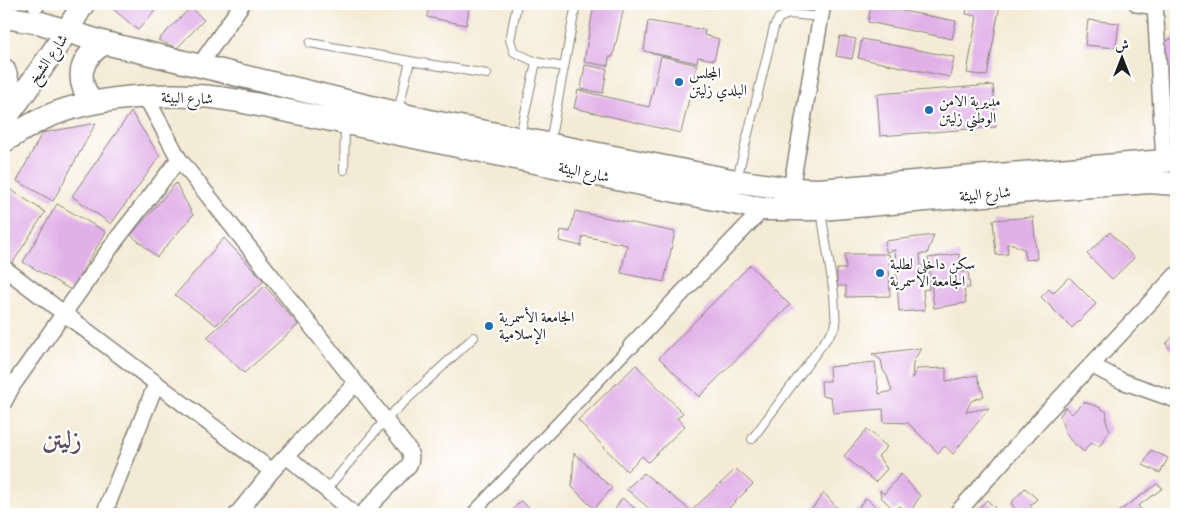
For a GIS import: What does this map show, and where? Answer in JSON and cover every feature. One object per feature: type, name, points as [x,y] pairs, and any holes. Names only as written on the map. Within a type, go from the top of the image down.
[{"type":"main road","points":[[8,18],[36,4]]},
{"type":"main road","name":"شارع الشيخ","points":[[7,123],[83,4]]},
{"type":"main road","name":"شارع البيئة","points":[[8,18],[41,24],[105,43],[397,113],[427,130],[763,209],[821,209],[1150,182],[1176,184]]},
{"type":"main road","points":[[92,102],[82,85],[81,74],[89,55],[105,43]]},
{"type":"main road","points":[[4,70],[8,81],[7,123]]},
{"type":"main road","name":"شارع البيئة","points":[[4,141],[41,120],[92,102],[146,97],[198,96],[238,101],[345,123],[520,138],[736,181],[791,189],[820,190],[1170,160]]},
{"type":"street","points":[[199,66],[242,4]]},
{"type":"street","points":[[1137,4],[1155,5],[1170,160]]},
{"type":"street","points":[[791,189],[822,10]]},
{"type":"street","points":[[146,97],[179,159],[409,450],[411,461],[406,468],[362,514]]},
{"type":"street","points":[[4,401],[13,385],[116,240],[179,159]]},
{"type":"street","points":[[472,514],[763,209]]},
{"type":"street","points":[[4,268],[272,471]]},
{"type":"street","points":[[956,514],[1091,365],[1176,275]]},
{"type":"street","points":[[1091,365],[1122,381],[1176,400]]},
{"type":"street","points":[[237,514],[272,471],[356,383]]},
{"type":"street","points":[[104,514],[156,384]]},
{"type":"street","points":[[287,456],[354,514]]},
{"type":"lane","points":[[517,4],[510,40],[514,52],[536,62],[564,67]]},
{"type":"lane","points":[[550,144],[576,4]]},
{"type":"lane","points":[[736,181],[776,23],[779,18],[789,14],[822,10]]},
{"type":"lane","points":[[310,43],[488,74]]},
{"type":"lane","points":[[397,113],[410,61]]},
{"type":"lane","points":[[520,138],[536,62]]},
{"type":"lane","points":[[344,170],[345,123]]},
{"type":"lane","points":[[752,439],[836,326],[834,294],[821,209]]},
{"type":"lane","points":[[326,490],[385,420],[474,337]]},
{"type":"building","points":[[107,4],[161,4],[138,30]]},
{"type":"building","points":[[430,4],[470,4],[466,25],[427,17]]},
{"type":"building","points":[[594,4],[620,4],[620,7],[624,7],[613,57],[609,57],[608,66],[584,62]]},
{"type":"building","points":[[649,4],[667,4],[666,8]]},
{"type":"building","points":[[968,4],[1000,4],[987,76],[967,73],[977,16],[966,14]]},
{"type":"building","points":[[871,5],[956,21],[952,39],[868,22]]},
{"type":"building","points":[[191,7],[204,20],[177,48],[158,40]]},
{"type":"building","points":[[1088,20],[1119,23],[1116,48],[1085,45]]},
{"type":"building","points":[[648,21],[705,30],[704,35],[719,39],[714,60],[698,57],[697,63],[644,51]]},
{"type":"building","points":[[840,36],[856,39],[852,59],[836,56]]},
{"type":"building","points":[[1176,36],[1176,88],[1167,93],[1163,43]]},
{"type":"building","points":[[862,39],[954,57],[950,77],[858,58]]},
{"type":"building","points":[[661,56],[697,65],[681,133],[574,108],[578,90],[649,107]]},
{"type":"building","points":[[585,65],[607,69],[603,93],[581,89]]},
{"type":"building","points":[[993,85],[996,127],[880,136],[877,94]]},
{"type":"building","points":[[1176,92],[1176,130],[1171,128],[1167,119],[1165,97]]},
{"type":"building","points":[[131,112],[160,156],[111,224],[72,196]]},
{"type":"building","points":[[96,123],[53,201],[17,181],[42,133]]},
{"type":"building","points":[[176,183],[193,215],[157,257],[131,235]]},
{"type":"building","points":[[8,188],[45,212],[12,264],[4,259],[4,194]]},
{"type":"building","points":[[57,204],[106,232],[71,290],[23,262]]},
{"type":"building","points":[[575,211],[675,232],[664,282],[621,273],[627,245],[583,236],[581,246],[559,241],[561,230],[570,232]]},
{"type":"building","points":[[1033,217],[1037,259],[1025,260],[1025,250],[1013,244],[1007,244],[1008,254],[996,255],[993,220]]},
{"type":"building","points":[[1110,232],[1134,258],[1112,279],[1087,254]]},
{"type":"building","points":[[934,235],[927,254],[920,254],[921,267],[927,267],[929,289],[923,290],[925,310],[899,312],[895,250],[886,252],[885,241]]},
{"type":"building","points":[[224,238],[264,281],[216,325],[175,295]]},
{"type":"building","points":[[845,254],[889,254],[890,296],[846,297],[846,286],[837,286],[837,269],[846,269]]},
{"type":"building","points":[[959,254],[961,272],[968,271],[970,288],[964,288],[966,303],[934,308],[928,258]]},
{"type":"building","points":[[750,265],[790,305],[699,397],[659,358]]},
{"type":"building","points":[[1069,277],[1096,304],[1072,328],[1041,297],[1049,289],[1053,293]]},
{"type":"building","points":[[265,286],[298,325],[244,373],[207,337]]},
{"type":"building","points":[[1176,333],[1176,355],[1166,344]]},
{"type":"building","points":[[921,348],[913,363],[912,379],[917,369],[946,368],[946,381],[977,375],[984,396],[971,401],[966,412],[989,408],[953,454],[945,446],[938,453],[908,423],[884,422],[883,409],[833,413],[831,397],[822,396],[821,381],[830,381],[829,367],[875,362],[879,394],[892,391],[881,360],[872,354]]},
{"type":"building","points":[[636,365],[683,413],[677,418],[685,426],[648,462],[642,456],[627,471],[578,420]]},
{"type":"building","points":[[1083,402],[1097,406],[1107,412],[1106,421],[1110,430],[1099,447],[1091,442],[1084,452],[1071,441],[1065,432],[1060,416],[1065,407],[1072,414]]},
{"type":"building","points":[[867,429],[887,447],[878,456],[887,469],[875,482],[844,456]]},
{"type":"building","points":[[1151,450],[1168,458],[1160,473],[1143,465]]},
{"type":"building","points":[[574,453],[612,488],[594,509],[572,487]]},
{"type":"building","points":[[736,469],[753,484],[723,514],[656,514],[626,489],[644,473],[691,511]]},
{"type":"building","points":[[901,474],[920,496],[909,514],[900,506],[894,510],[881,497],[880,490],[884,494]]},
{"type":"building","points":[[1157,484],[1163,488],[1138,506],[1145,514],[1115,514]]},
{"type":"building","points":[[1025,488],[1037,499],[1030,506],[1037,514],[1019,514],[1011,503]]},
{"type":"building","points":[[824,493],[839,510],[835,514],[808,514]]},
{"type":"building","points":[[622,498],[642,514],[612,514]]},
{"type":"building","points":[[866,498],[885,514],[853,514]]},
{"type":"building","points":[[987,500],[1001,514],[972,514]]},
{"type":"building","points":[[521,501],[536,514],[508,514]]},
{"type":"place","name":"المجلس البلدي زليتن","points":[[679,82]]},
{"type":"place","name":"مديرية الامن الوطني زليتن","points":[[929,110]]},
{"type":"place","name":"سكن داخلي لطلبة الجامعة اﻻسمرية","points":[[880,273]]},
{"type":"place","name":"الجامعة الأسمرية الإسلامية","points":[[489,326]]},
{"type":"district","name":"زليتن","points":[[62,439]]}]
